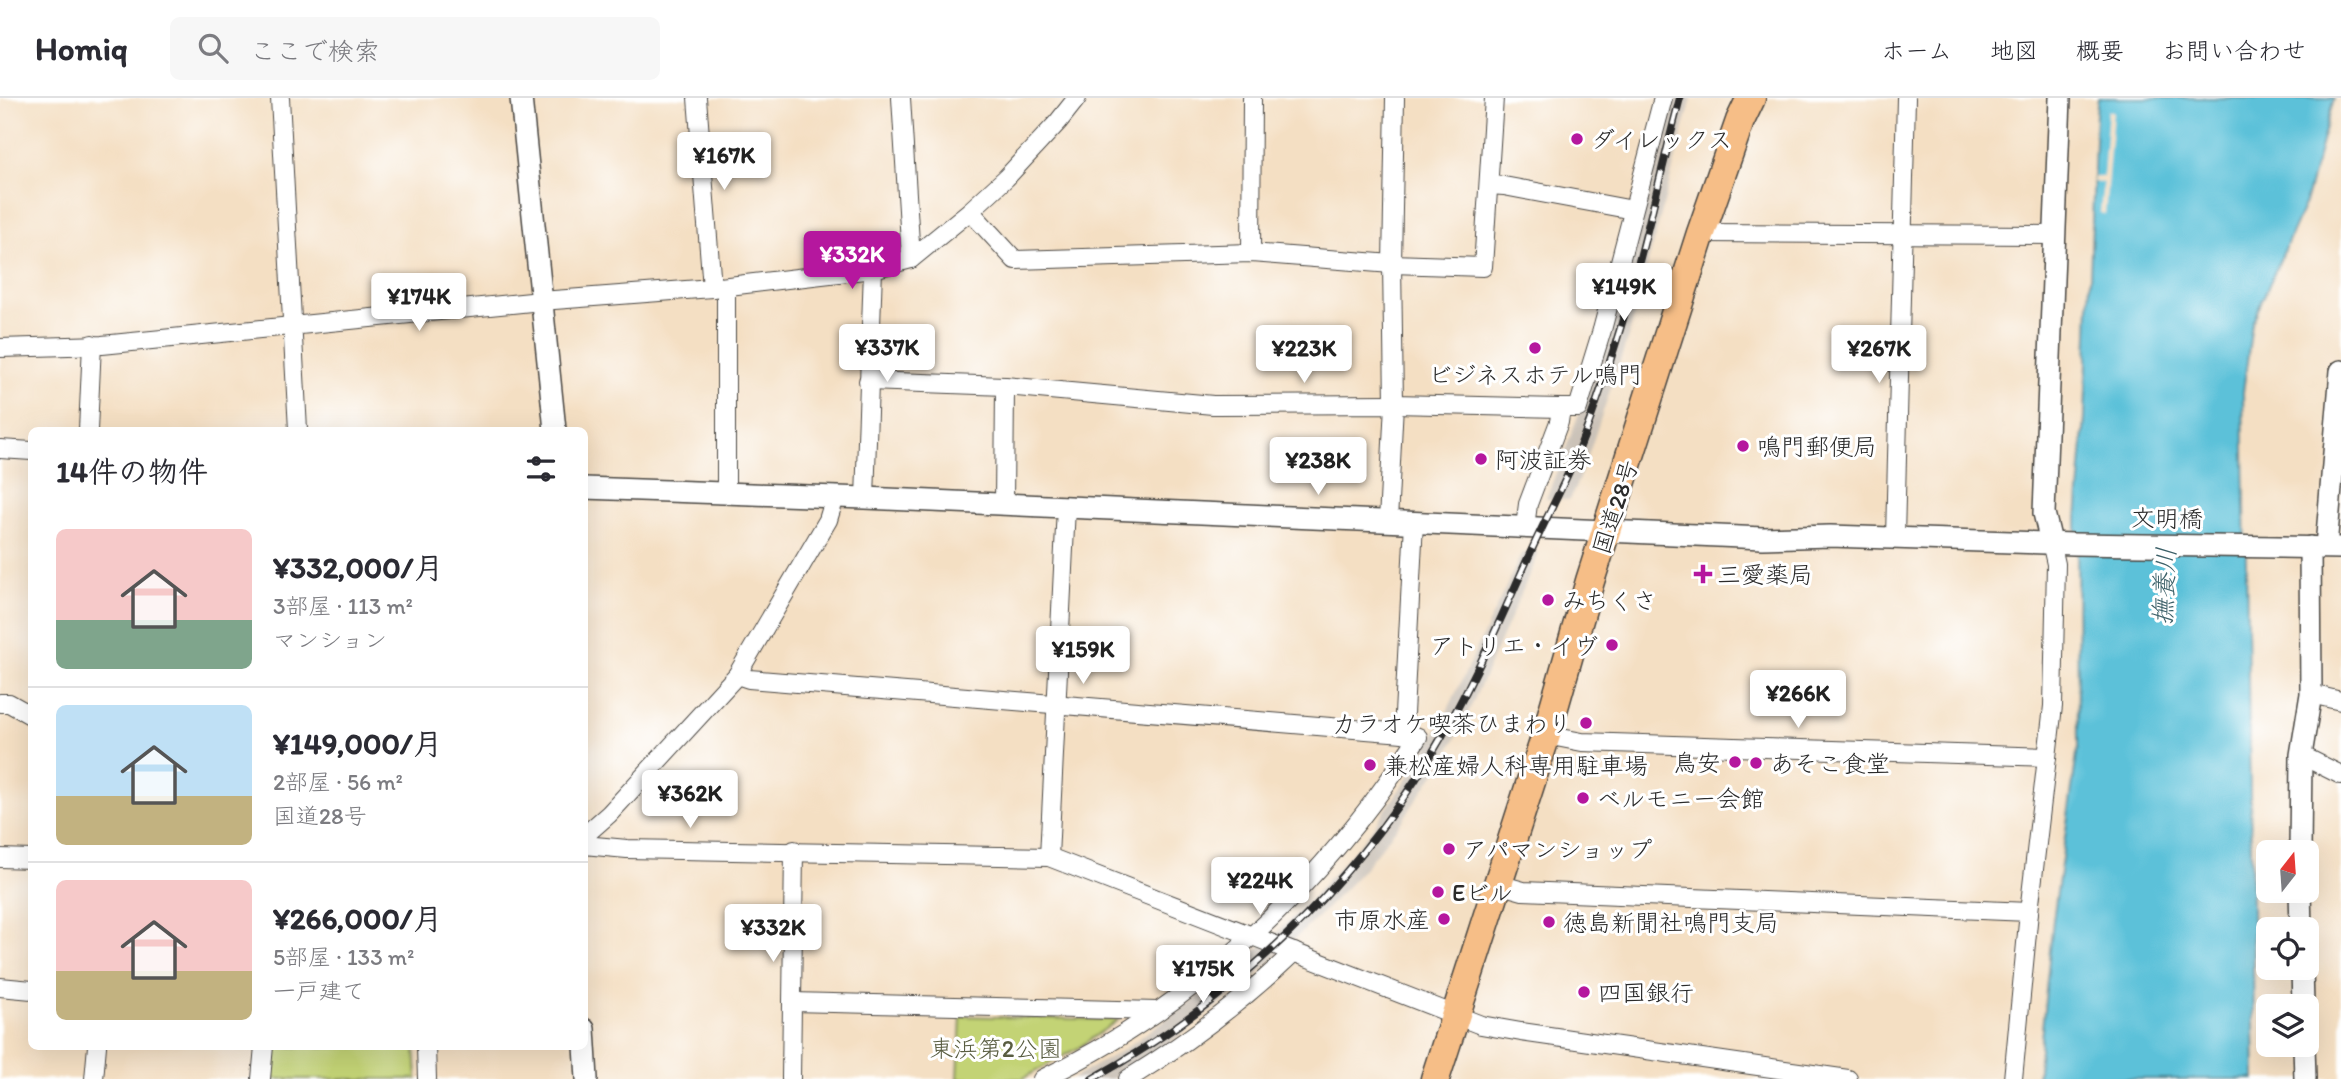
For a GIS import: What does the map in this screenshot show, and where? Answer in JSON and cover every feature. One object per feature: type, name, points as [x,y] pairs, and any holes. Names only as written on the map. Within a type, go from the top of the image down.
[{"type":"highway","name":"国道28号","points":[[1435,1079],[1546,735],[1701,233],[1740,121],[1751,98]]},
{"type":"street","points":[[280,98],[298,427]]},
{"type":"street","points":[[521,98],[555,427]]},
{"type":"street","points":[[697,98],[719,288],[726,493]]},
{"type":"street","points":[[901,98],[911,259]]},
{"type":"street","points":[[0,348],[92,344],[292,327],[541,301],[719,288],[873,269],[911,259],[970,211],[1006,178],[1077,98]]},
{"type":"street","points":[[1251,253],[1252,98]]},
{"type":"street","points":[[1388,520],[1394,404],[1392,264],[1395,98]]},
{"type":"street","points":[[970,211],[1016,260],[1251,253],[1392,264],[1483,267],[1494,98]]},
{"type":"street","points":[[868,381],[1005,386],[1213,405],[1394,404],[1578,408],[1602,330],[1663,98]]},
{"type":"street","points":[[1895,537],[1906,98]]},
{"type":"street","points":[[2014,1079],[2029,912],[2053,706],[2056,564],[2044,513],[2060,98]]},
{"type":"street","points":[[1489,185],[1633,210]]},
{"type":"street","points":[[1701,233],[2053,235]]},
{"type":"street","points":[[865,498],[873,269]]},
{"type":"street","points":[[88,427],[92,344]]},
{"type":"street","points":[[2300,840],[2301,755],[2311,694],[2341,371]]},
{"type":"street","points":[[1004,505],[1005,386]]},
{"type":"street","points":[[1525,527],[1528,504],[1559,422],[1561,408]]},
{"type":"street","points":[[0,449],[28,451]]},
{"type":"street","name":"文明橋","points":[[588,488],[1763,538],[1895,537],[2074,544],[2326,547]]},
{"type":"street","points":[[588,832],[609,814],[737,675],[828,520],[835,497]]},
{"type":"street","points":[[1049,857],[1066,507]]},
{"type":"street","points":[[1403,733],[1414,522]]},
{"type":"street","points":[[737,675],[749,679],[1058,703],[1403,733],[1419,737],[1381,793],[1319,869],[1254,935],[1207,976],[1157,1011],[1082,1060],[1042,1079]]},
{"type":"street","points":[[2311,694],[2341,701]]},
{"type":"street","points":[[0,702],[9,703],[28,714]]},
{"type":"street","points":[[1546,735],[1582,741],[2047,757]]},
{"type":"street","points":[[2301,755],[2341,775]]},
{"type":"street","points":[[588,845],[627,849],[794,850],[1049,857],[1481,1025],[1848,1079]]},
{"type":"street","points":[[791,1079],[794,850]]},
{"type":"street","points":[[0,858],[28,859]]},
{"type":"street","points":[[1497,884],[1523,891],[2029,912]]},
{"type":"street","points":[[1128,1079],[1193,1037],[1259,986],[1294,952]]},
{"type":"street","points":[[0,987],[28,990]]},
{"type":"street","points":[[792,1002],[1157,1011]]},
{"type":"street","points":[[94,1079],[97,1050]]},
{"type":"street","points":[[261,1079],[264,1050]]},
{"type":"street","points":[[426,1050],[428,1079]]},
{"type":"street","points":[[585,1050],[587,1079]]},
{"type":"street","points":[[2304,1057],[2305,1079]]},
{"type":"shaded area","points":[[1669,98],[1692,98],[1629,334],[1587,459],[1570,500],[1546,499],[1584,401]]},
{"type":"shaded area","points":[[1522,553],[1539,553],[1461,729],[1443,761],[1402,821],[1362,871],[1253,978],[1173,1041],[1112,1079],[1072,1079],[1123,1050],[1215,984],[1268,941],[1309,901],[1368,834],[1406,781],[1444,718]]},
{"type":"green space","name":"東浜第2公園","points":[[961,1016],[1118,1020],[1078,1048],[1022,1079],[958,1079]]},
{"type":"green space","points":[[273,1050],[415,1050],[417,1079],[269,1079]]},
{"type":"water","name":"撫養川","points":[[2098,98],[2334,98],[2305,203],[2252,323],[2243,392],[2255,1079],[2037,1079],[2053,920],[2078,747],[2077,519],[2085,417]]},
{"type":"pier","points":[[2108,111],[2113,111],[2105,214],[2100,213],[2103,183],[2093,182],[2094,177],[2103,177]]},
{"type":"railway","points":[[1092,1079],[1191,1016],[1238,979],[1282,939],[1324,897],[1363,852],[1431,755],[1482,658],[1587,427],[1626,309],[1680,98]]},
{"type":"place","name":"ダイレックス","points":[[1577,139]]},
{"type":"place","name":"ビジネスホテル鳴門","points":[[1535,348]]},
{"type":"place","name":"鳴門郵便局","points":[[1743,446]]},
{"type":"place","name":"阿波証券","points":[[1481,459]]},
{"type":"place","name":"三愛薬局","points":[[1703,574]]},
{"type":"place","name":"みちくさ","points":[[1548,600]]},
{"type":"place","name":"アトリエ・イヴ","points":[[1612,645]]},
{"type":"place","name":"カラオケ喫茶ひまわり","points":[[1586,723]]},
{"type":"place","name":"鳥安","points":[[1735,762]]},
{"type":"place","name":"あそこ食堂","points":[[1756,763]]},
{"type":"place","name":"兼松産婦人科専用駐車場","points":[[1370,765]]},
{"type":"place","name":"ベルモニー会館","points":[[1583,798]]},
{"type":"place","name":"アパマンショップ","points":[[1449,849]]},
{"type":"place","name":"Eビル","points":[[1438,892]]},
{"type":"place","name":"市原水産","points":[[1444,919]]},
{"type":"place","name":"徳島新聞社鳴門支局","points":[[1549,922]]},
{"type":"place","name":"四国銀行","points":[[1584,992]]}]
